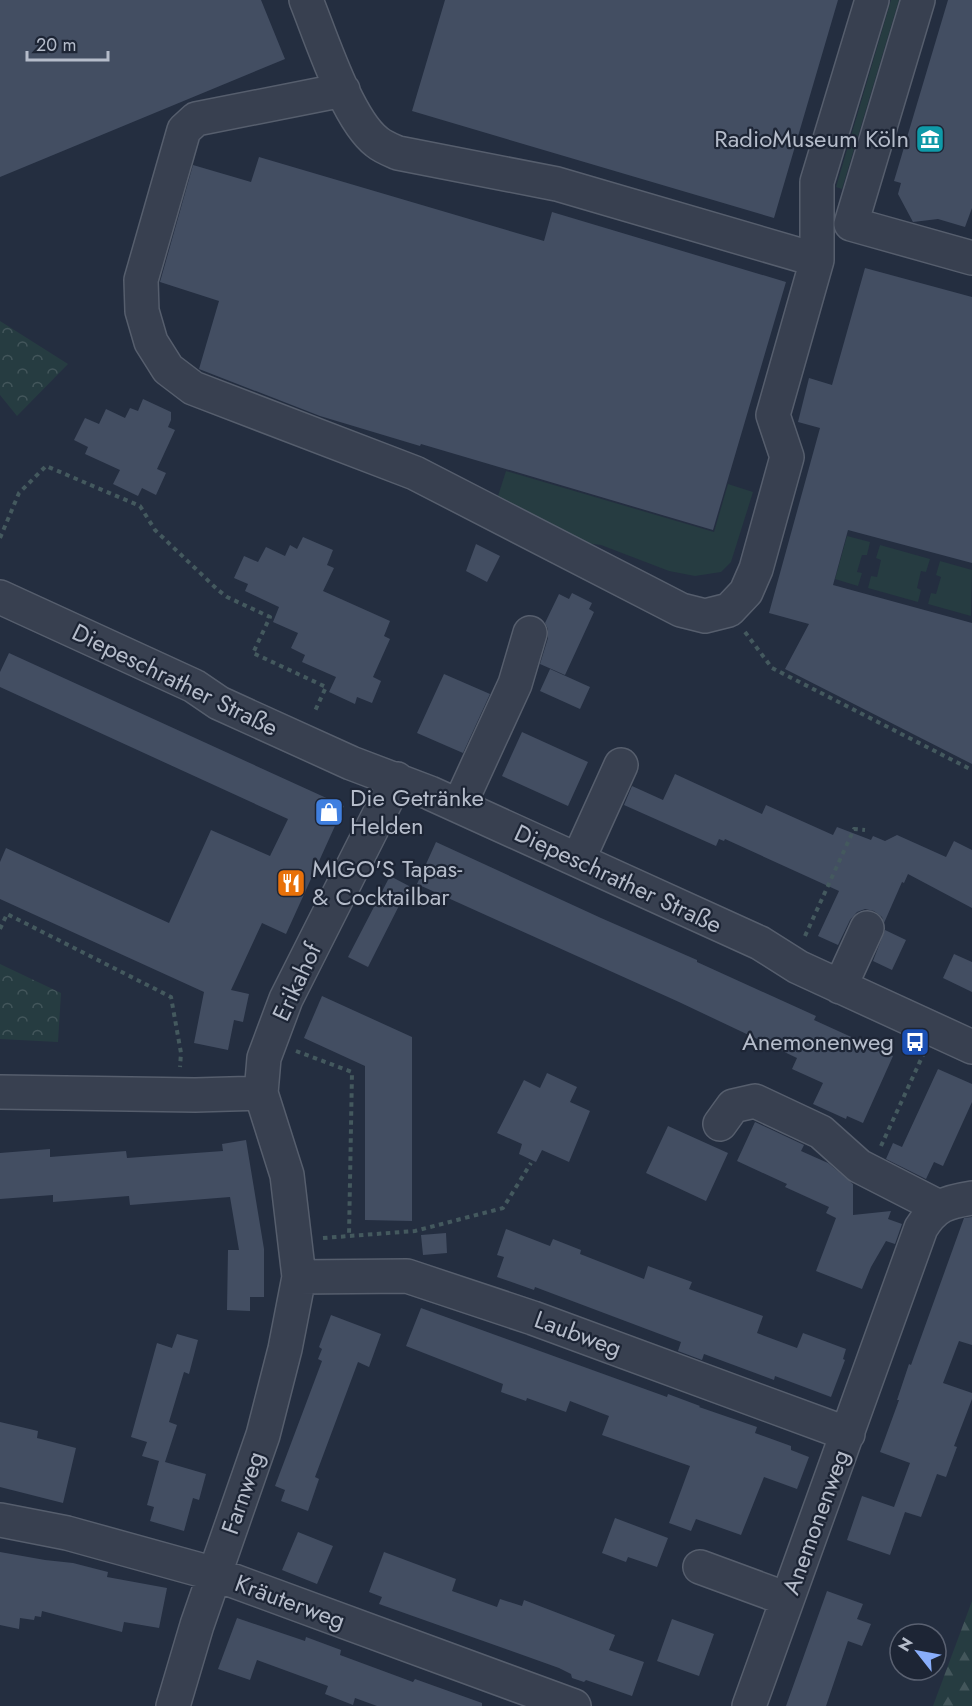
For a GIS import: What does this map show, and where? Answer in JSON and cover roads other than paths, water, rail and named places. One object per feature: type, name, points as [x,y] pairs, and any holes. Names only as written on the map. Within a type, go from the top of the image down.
[{"type":"street","points":[[306,0],[343,90],[362,128],[378,144],[398,153],[557,184],[817,260]]},
{"type":"street","points":[[343,90],[196,119],[184,130],[141,280],[142,311],[151,342],[168,369],[193,388],[415,473],[681,610],[705,616],[729,610],[746,592],[756,569],[787,457],[773,415],[817,260],[817,182],[872,0]]},
{"type":"street","points":[[817,260],[851,224],[918,0]]},
{"type":"street","points":[[851,224],[972,258]]},
{"type":"street","name":"Diepeschrather Straße","points":[[0,597],[194,686],[219,703],[351,763],[397,779],[459,806],[760,943],[793,964],[972,1047]]},
{"type":"street","points":[[459,806],[515,684],[530,633]]},
{"type":"street","points":[[578,860],[621,765]]},
{"type":"street","name":"Erikahof","points":[[299,1277],[287,1174],[261,1093],[264,1058],[286,999],[397,779]]},
{"type":"street","points":[[840,987],[867,928]]},
{"type":"street","points":[[0,1092],[180,1095],[261,1093]]},
{"type":"street","points":[[720,1124],[733,1106],[755,1101],[821,1132],[859,1166],[939,1207],[953,1201],[972,1198]]},
{"type":"street","name":"Anemonenweg","points":[[749,1706],[921,1228],[929,1215],[939,1207]]},
{"type":"street","name":"Laubweg","points":[[299,1277],[407,1276],[533,1317],[848,1434]]},
{"type":"street","name":"Farnweg","points":[[173,1706],[214,1574],[264,1435],[285,1349],[299,1277]]},
{"type":"street","name":"Kräuterweg","points":[[0,1520],[67,1533],[214,1574],[574,1706]]},
{"type":"street","points":[[700,1567],[788,1599]]},
{"type":"place","name":"RadioMuseum Köln","points":[[930,139]]},
{"type":"place","name":"Die Getränke Helden","points":[[329,812]]},
{"type":"place","name":"MIGO'S Tapas- & Cocktailbar","points":[[291,883]]},
{"type":"place","name":"Anemonenweg","points":[[915,1042]]}]
